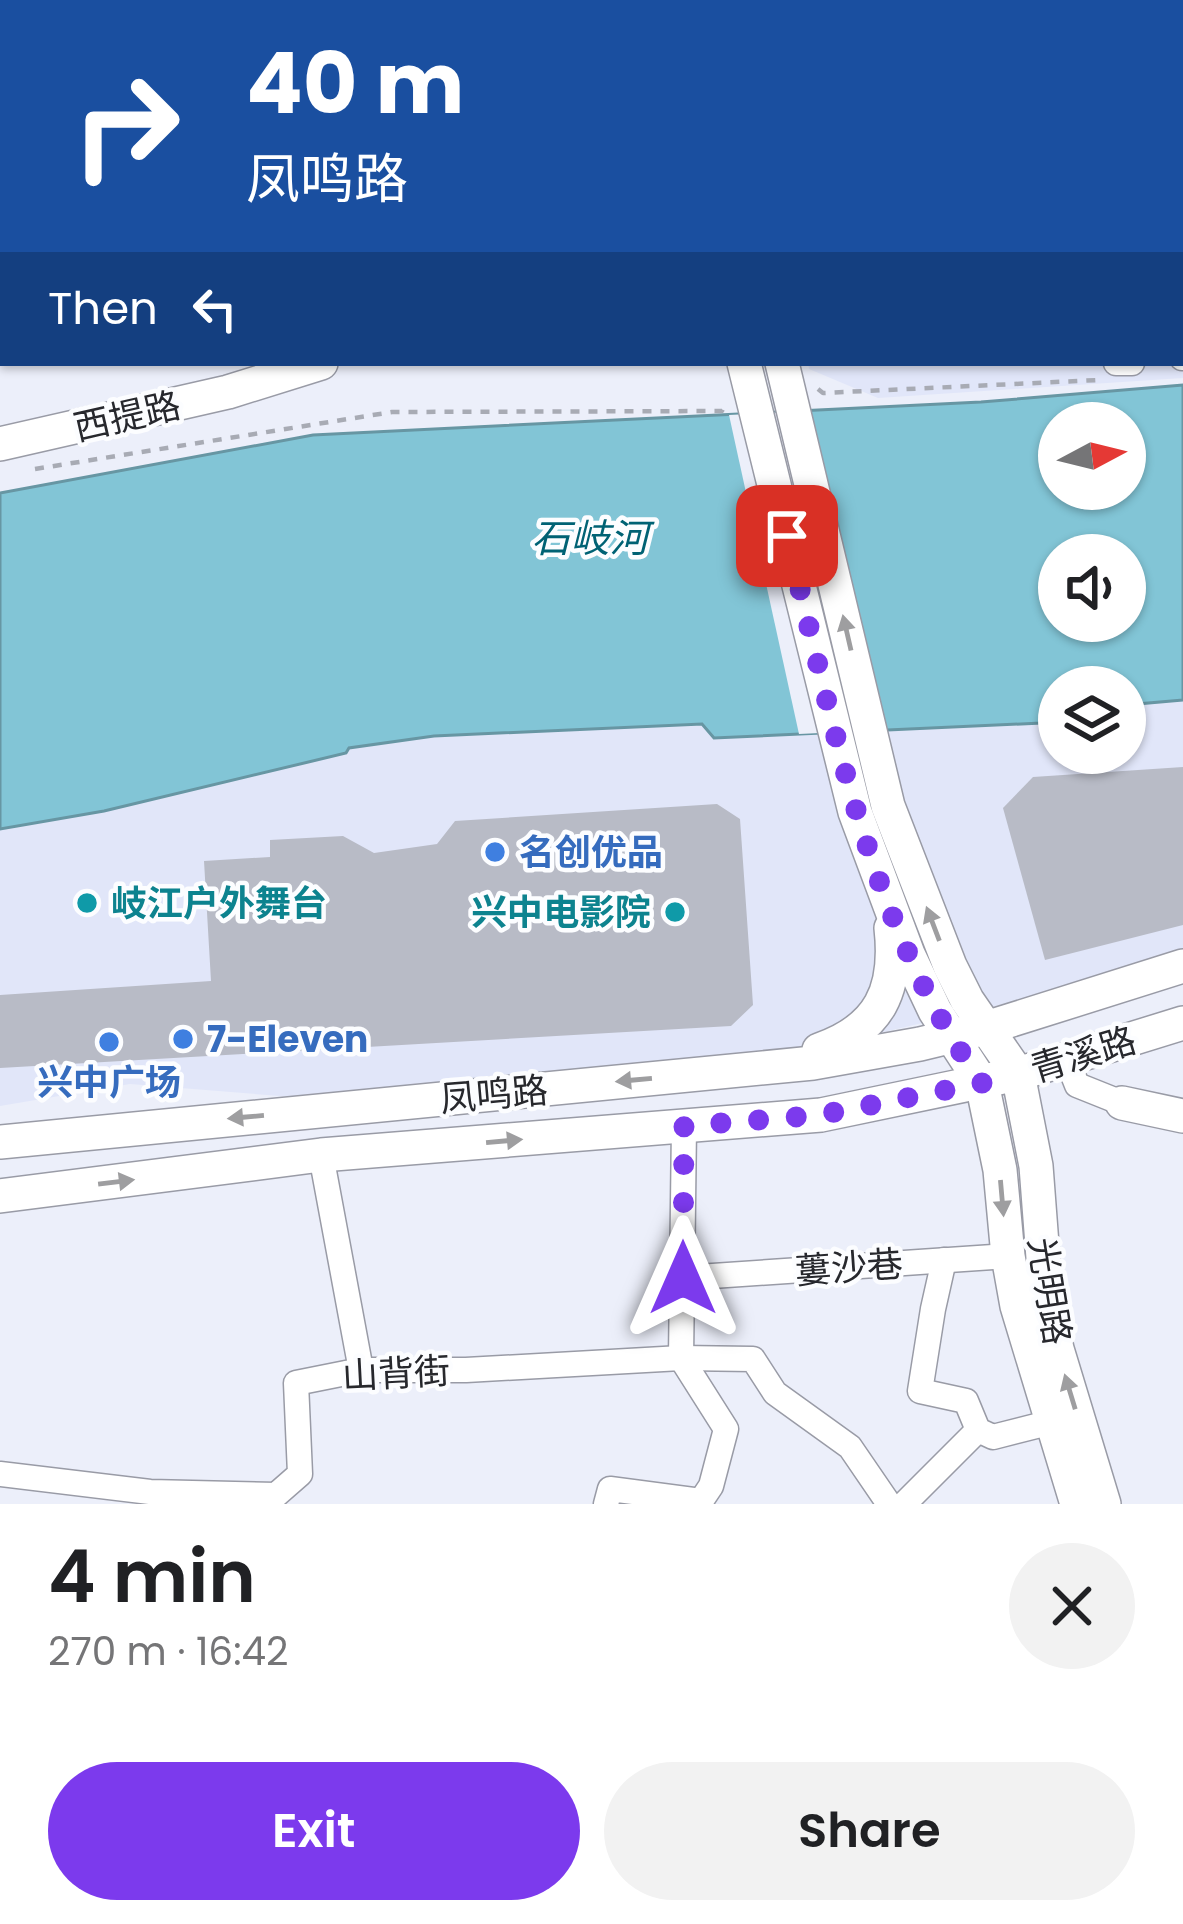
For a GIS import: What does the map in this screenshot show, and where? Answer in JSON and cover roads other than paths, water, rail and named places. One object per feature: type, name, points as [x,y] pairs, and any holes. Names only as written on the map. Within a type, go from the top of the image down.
[{"type":"street","points":[[745,366],[872,809],[967,1000],[1018,1074]]},
{"type":"street","points":[[751,1069],[826,1048],[855,1033],[881,1009],[894,956],[872,809],[783,366]]},
{"type":"street","name":"西提路","points":[[0,444],[228,392],[279,371]]},
{"type":"street","points":[[887,896],[908,954],[949,1037],[982,1083]]},
{"type":"street","name":"青溪路","points":[[986,1028],[1183,966]]},
{"type":"street","name":"青溪路","points":[[982,1083],[1183,1023]]},
{"type":"street","name":"凤鸣路","points":[[0,1142],[813,1063],[986,1028]]},
{"type":"street","points":[[1066,1058],[1077,1085],[1121,1103],[1183,1116]]},
{"type":"street","name":"光明路","points":[[1018,1074],[1036,1166],[1046,1297],[1104,1504]]},
{"type":"street","name":"凤鸣路","points":[[0,1196],[321,1155],[820,1115],[982,1083]]},
{"type":"street","name":"光明路","points":[[982,1083],[1000,1170],[1016,1306],[1077,1504]]},
{"type":"street","points":[[606,1504],[610,1489],[701,1501],[711,1486],[726,1430],[680,1358],[684,1126]]},
{"type":"street","points":[[321,1155],[361,1370]]},
{"type":"street","name":"蔞沙巷","points":[[683,1278],[1008,1256]]},
{"type":"street","name":"蔞沙巷","points":[[944,1260],[920,1391],[965,1401],[978,1430]]},
{"type":"street","name":"山背街","points":[[0,1474],[150,1492],[276,1495],[300,1474],[296,1383],[361,1370],[753,1359],[775,1394],[850,1447],[889,1504]]},
{"type":"street","points":[[904,1504],[978,1430],[993,1437],[1052,1422]]},
{"type":"water","name":"石岐河","points":[[1183,385],[1183,700],[1146,703],[1146,666],[1038,666],[1038,723],[714,738],[702,724],[434,736],[349,748],[346,753],[104,811],[0,829],[0,493],[313,435],[981,402]]},
{"type":"place","name":"名创优品","points":[[495,852]]},
{"type":"place","name":"岐江户外舞台","points":[[87,903]]},
{"type":"place","name":"兴中电影院","points":[[675,912]]},
{"type":"place","name":"7-Eleven","points":[[183,1039]]},
{"type":"place","name":"兴中广场","points":[[109,1042]]}]
